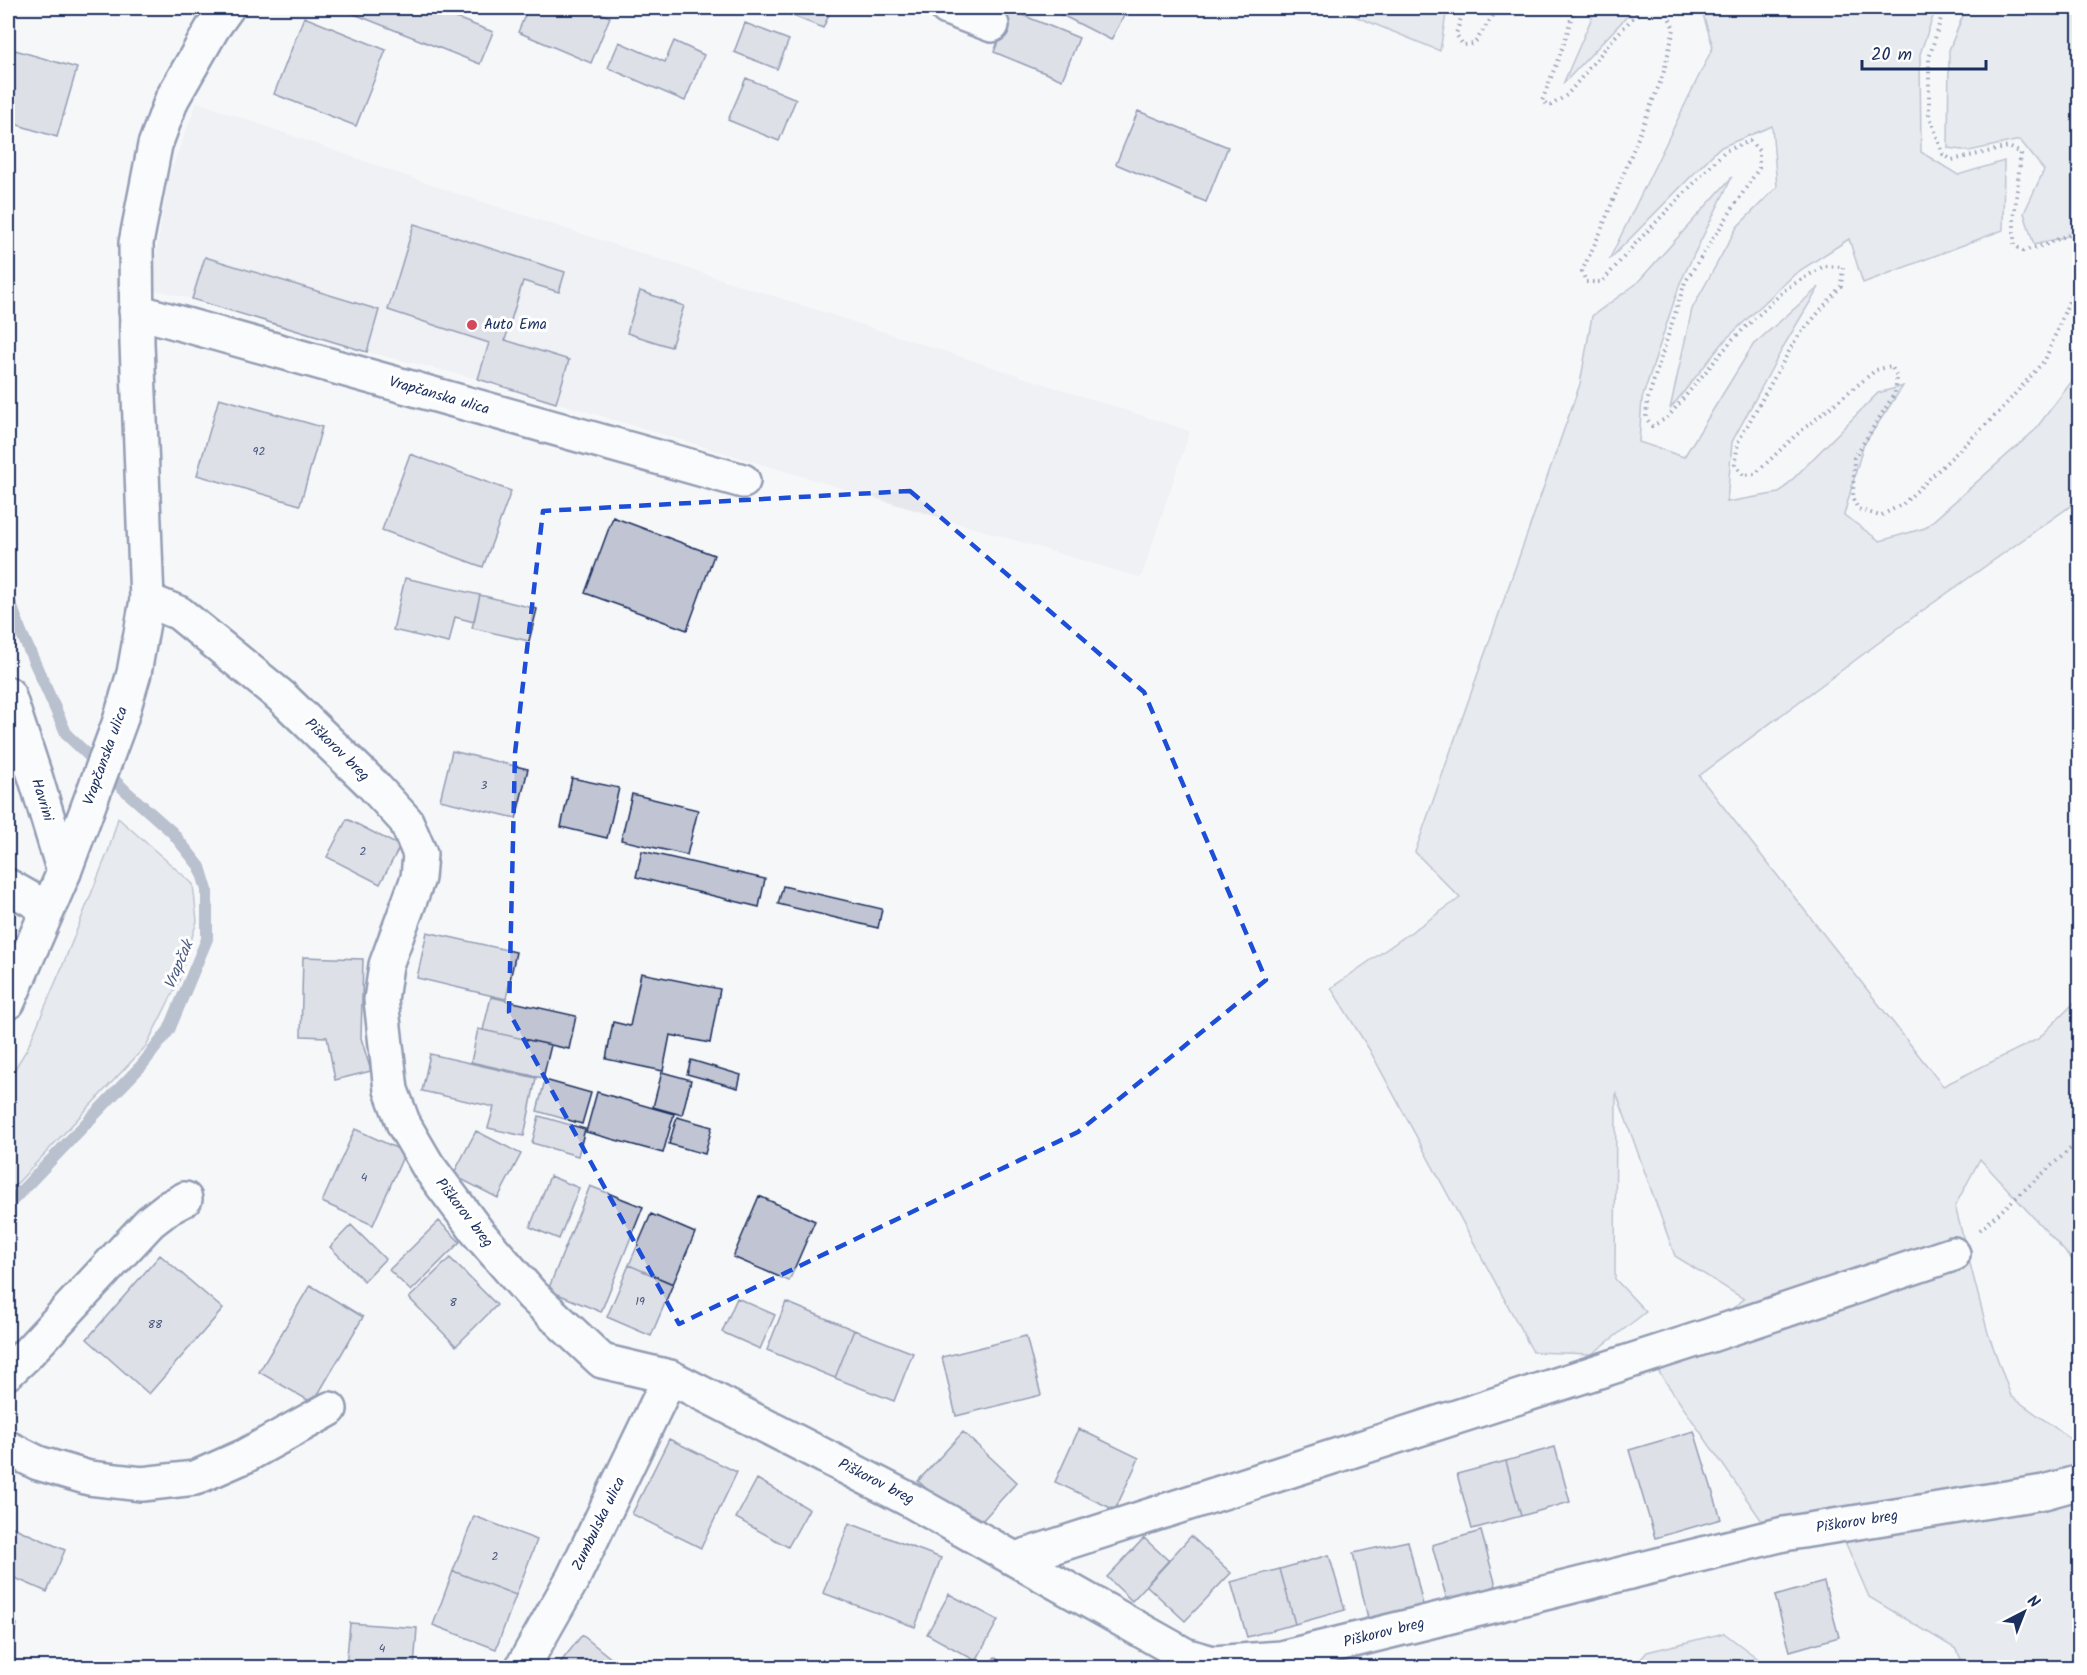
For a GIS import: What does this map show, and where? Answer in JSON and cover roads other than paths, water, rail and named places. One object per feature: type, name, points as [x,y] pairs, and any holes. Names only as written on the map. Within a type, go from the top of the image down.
[{"type":"street","name":"Vrapčanska ulica","points":[[8,1002],[64,872],[110,750],[134,673],[147,600],[136,311],[136,243],[155,145],[172,99],[212,29],[227,8]]},
{"type":"street","points":[[947,8],[992,26]]},
{"type":"street","name":"Vrapčanska ulica","points":[[136,311],[743,481]]},
{"type":"street","name":"Piškorov breg","points":[[147,600],[179,613],[282,698],[371,783],[406,821],[420,854],[418,878],[386,965],[381,1000],[391,1090],[404,1125],[428,1166],[479,1234],[532,1295],[602,1361],[670,1377],[908,1499],[1185,1655],[1213,1663],[1281,1658],[1784,1534],[2044,1492],[2079,1482]]},
{"type":"street","name":"Havrini","points":[[8,694],[64,872]]},
{"type":"street","points":[[8,886],[48,909]]},
{"type":"street","points":[[8,1372],[150,1222],[168,1208],[186,1199]]},
{"type":"street","points":[[1015,1559],[1705,1337],[1953,1254]]},
{"type":"street","name":"Zumbulska ulica","points":[[522,1668],[573,1578],[670,1377]]},
{"type":"street","points":[[8,1448],[38,1463],[89,1478],[142,1484],[195,1478],[245,1456],[330,1409]]},
{"type":"waterway","name":"Vrapčak","points":[[8,596],[21,632],[67,735],[172,832],[200,867],[207,890],[207,939],[169,1030],[142,1065],[8,1205]]},
{"type":"place","name":"Auto Ema","points":[[472,325]]}]
